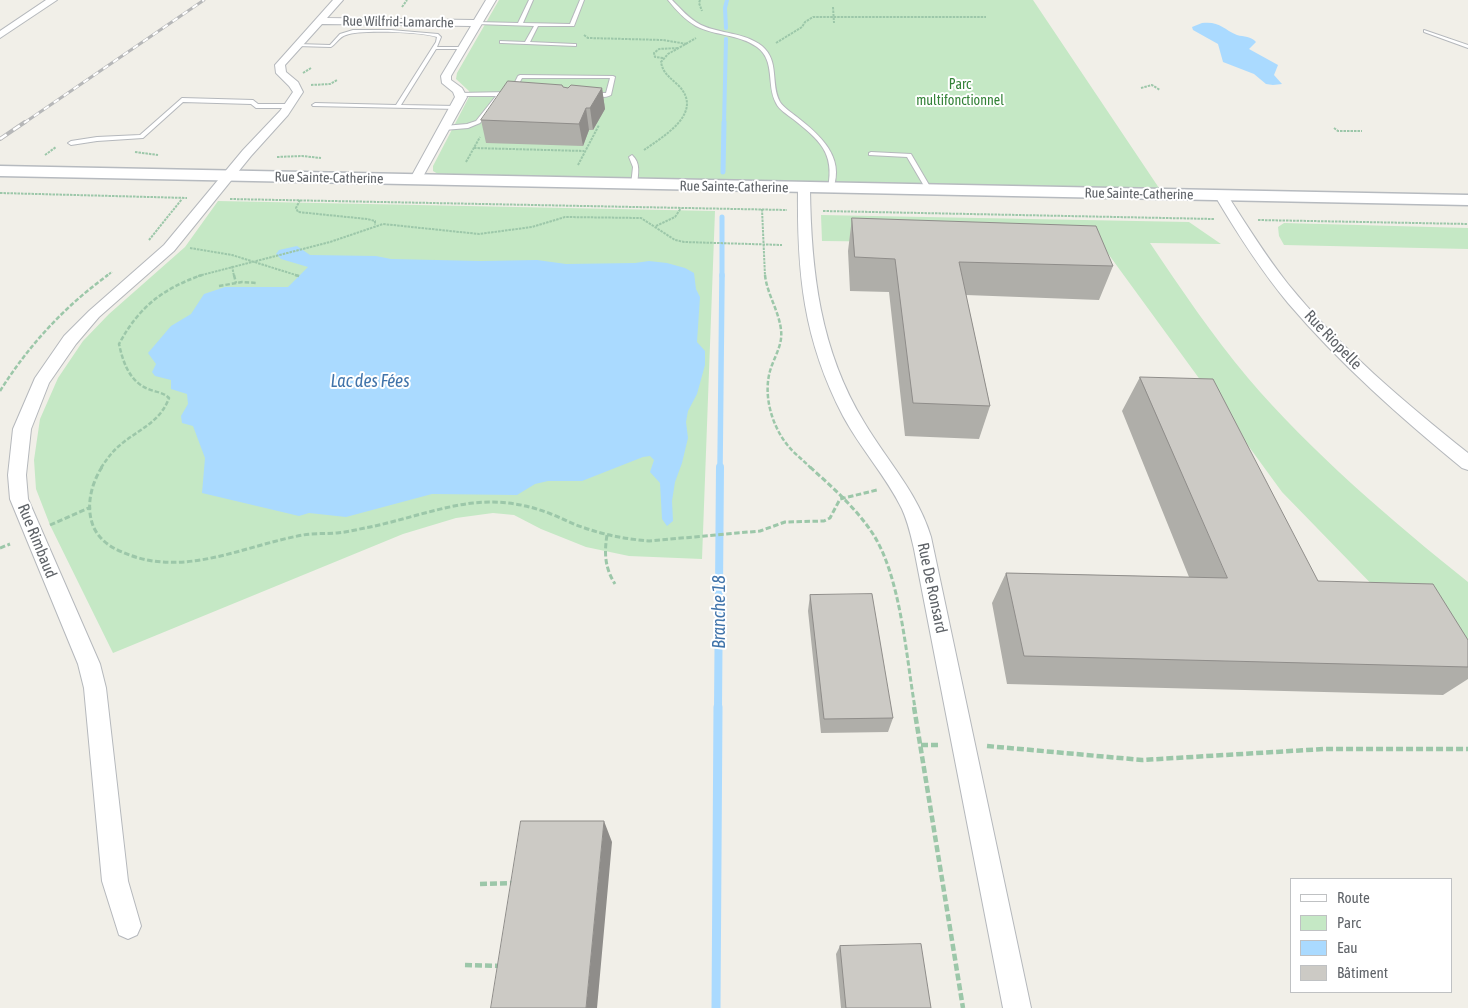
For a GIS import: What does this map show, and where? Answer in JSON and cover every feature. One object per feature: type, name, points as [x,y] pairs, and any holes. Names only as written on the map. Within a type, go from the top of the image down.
[{"type":"street","points":[[0,36],[52,0]]},
{"type":"street","name":"Rue Wilfrid-Lamarche","points":[[290,106],[298,92],[297,88],[281,73],[279,67],[338,0]]},
{"type":"street","name":"Rue Wilfrid-Lamarche","points":[[460,94],[446,79],[491,0]]},
{"type":"street","name":"Rue Wilfrid-Lamarche","points":[[320,20],[477,23]]},
{"type":"street","points":[[416,180],[456,108],[461,96],[460,94]]},
{"type":"street","points":[[223,188],[290,106]]},
{"type":"street","name":"Rue Sainte-Catherine","points":[[0,171],[223,188],[416,180],[634,185],[809,200],[831,188],[929,190],[1224,208],[1468,200]]},
{"type":"street","name":"Rue Sainte-Catherine","points":[[0,184],[1468,214]]},
{"type":"street","name":"Rue Rimbaud","points":[[128,926],[115,881],[95,688],[89,664],[28,524],[19,498],[17,475],[19,445],[22,428],[41,382],[66,346],[94,314],[169,248],[223,188]]},
{"type":"street","name":"Rue De Ronsard","points":[[809,200],[808,291],[814,321],[830,372],[847,407],[866,441],[908,503],[917,522],[1017,1008]]},
{"type":"street","name":"Rue Riopelle","points":[[1224,208],[1281,283],[1313,321],[1389,396],[1468,463]]},
{"type":"lane","points":[[520,24],[531,0]]},
{"type":"lane","points":[[477,23],[572,25],[582,0]]},
{"type":"lane","points":[[670,0],[683,14],[702,27],[743,40],[761,48],[770,59],[776,99],[779,105],[813,134],[829,154],[832,170],[831,188]]},
{"type":"lane","points":[[527,43],[537,24]]},
{"type":"lane","points":[[298,45],[331,46],[340,35],[349,32],[412,32],[438,35],[439,40],[435,48],[397,107]]},
{"type":"lane","points":[[1426,32],[1468,47]]},
{"type":"lane","points":[[502,42],[574,45]]},
{"type":"lane","points":[[435,48],[462,48]]},
{"type":"lane","points":[[460,94],[514,94],[520,76],[613,77],[608,95],[589,95]]},
{"type":"lane","points":[[444,128],[468,126],[478,122],[500,94]]},
{"type":"lane","points":[[71,143],[97,139],[141,137],[182,100],[253,102],[256,106],[290,106]]},
{"type":"lane","points":[[315,105],[456,108]]},
{"type":"lane","points":[[871,154],[909,155],[929,190]]},
{"type":"lane","points":[[632,158],[636,167],[634,185]]},
{"type":"path","points":[[402,7],[408,0]]},
{"type":"path","points":[[833,7],[834,23]]},
{"type":"path","points":[[761,48],[786,38],[810,19],[833,17],[986,17]]},
{"type":"path","points":[[572,25],[588,38],[663,40],[688,45]]},
{"type":"path","points":[[656,51],[653,55],[663,58],[688,45],[701,32]]},
{"type":"path","points":[[650,51],[664,48],[681,48]]},
{"type":"path","points":[[632,158],[675,128],[685,116],[687,102],[684,92],[666,75],[662,68],[661,62],[663,58]]},
{"type":"path","points":[[311,85],[330,84],[337,80]]},
{"type":"path","points":[[1141,88],[1152,85],[1160,90]]},
{"type":"path","points":[[578,165],[599,125]]},
{"type":"path","points":[[1334,128],[1338,131],[1362,131]]},
{"type":"path","points":[[474,148],[584,151]]},
{"type":"path","name":"Rue Sainte-Catherine","points":[[223,188],[300,200],[782,210]]},
{"type":"path","points":[[0,193],[190,198]]},
{"type":"path","points":[[300,200],[296,208],[298,212],[367,219],[374,222],[375,225]]},
{"type":"path","name":"Rue Sainte-Catherine","points":[[809,200],[1224,208]]},
{"type":"path","points":[[655,226],[675,217],[681,208]]},
{"type":"path","points":[[762,209],[765,278],[781,329],[781,341],[770,372],[768,388],[771,411],[778,432],[789,446],[843,498],[872,532],[883,551],[895,587],[963,1008]]},
{"type":"path","points":[[782,245],[684,242],[675,240],[641,218],[578,216],[556,218],[532,227],[479,234],[384,224],[375,225],[303,249],[204,273],[162,293],[148,302],[124,332],[119,344],[123,364],[134,382],[165,393],[169,398],[167,407],[160,416],[118,447],[106,460],[91,494],[95,532],[107,545],[124,555],[146,562],[183,563],[204,560],[300,535],[336,533],[472,503],[492,501],[511,502],[550,513],[581,527],[606,535],[649,541],[760,531],[785,522],[824,522],[830,518],[835,506],[843,498],[880,489]]},
{"type":"path","points":[[1255,220],[1468,224]]},
{"type":"path","points":[[185,247],[232,255],[298,276]]},
{"type":"path","points":[[232,266],[236,283]]},
{"type":"path","points":[[219,286],[236,283],[257,283]]},
{"type":"path","points":[[50,525],[91,507]]},
{"type":"path","points":[[606,535],[604,555],[606,572],[615,584]]},
{"type":"path","name":"Rue Rimbaud","points":[[0,548],[10,544]]},
{"type":"path","points":[[921,746],[964,744],[1142,760],[1324,749],[1468,749]]},
{"type":"path","points":[[480,884],[519,883]]},
{"type":"path","points":[[465,965],[508,966]]},
{"type":"green space","name":"Parc multifonctionnel","points":[[499,0],[1033,0],[1161,191],[438,174],[433,171],[433,166],[470,95],[469,91],[456,79],[457,73]]},
{"type":"green space","points":[[218,201],[715,211],[702,559],[629,556],[586,547],[541,529],[514,515],[493,513],[456,518],[403,534],[113,653],[50,525],[36,489],[34,460],[40,419],[58,378],[83,341],[109,314],[185,247]]},
{"type":"green space","points":[[821,215],[1189,222],[1221,244],[1150,243],[1222,345],[1272,405],[1353,485],[1468,582],[1468,672],[1385,598],[1282,492],[1101,244],[822,241]]},
{"type":"green space","points":[[1284,223],[1468,228],[1468,249],[1284,245],[1279,236],[1278,227]]},
{"type":"water","points":[[1202,23],[1217,24],[1237,35],[1254,40],[1256,42],[1249,49],[1278,65],[1274,75],[1282,84],[1266,84],[1254,74],[1223,62],[1218,44],[1193,30],[1192,27]]},
{"type":"water","name":"Lac des Fées","points":[[297,246],[310,255],[376,256],[391,259],[537,260],[566,264],[649,261],[667,263],[685,268],[694,273],[696,289],[700,297],[697,342],[705,351],[705,365],[697,394],[688,411],[686,422],[688,438],[675,482],[672,501],[673,521],[667,526],[662,519],[660,483],[650,472],[654,460],[650,456],[582,481],[548,481],[535,484],[517,495],[432,494],[346,517],[309,513],[299,516],[202,493],[205,458],[193,426],[182,423],[181,416],[188,404],[187,394],[171,389],[171,380],[155,376],[152,372],[156,364],[148,353],[171,326],[191,314],[204,294],[225,287],[288,287],[308,267],[281,259],[276,254],[279,250]]},
{"type":"building","points":[[508,81],[562,85],[568,88],[571,85],[602,88],[590,108],[586,108],[579,124],[481,120]]},
{"type":"building","points":[[852,218],[1096,226],[1113,266],[959,262],[990,406],[913,403],[895,259],[855,257]]},
{"type":"building","points":[[1140,377],[1213,379],[1318,581],[1433,584],[1468,640],[1468,667],[1024,656],[1006,573],[1227,578]]},
{"type":"building","points":[[872,594],[893,718],[824,719],[810,595]]},
{"type":"building","points":[[521,821],[604,821],[586,1008],[491,1008]]},
{"type":"building","points":[[921,944],[931,1008],[846,1008],[840,946]]},
{"type":"waterway","points":[[726,28],[725,8],[727,0]]},
{"type":"waterway","points":[[724,123],[726,39]]},
{"type":"waterway","points":[[723,172],[724,122]]},
{"type":"waterway","name":"Branche 18","points":[[722,217],[722,275]]},
{"type":"waterway","name":"Branche 18","points":[[720,468],[722,275]]},
{"type":"waterway","name":"Branche 18","points":[[718,708],[720,467]]},
{"type":"waterway","name":"Branche 18","points":[[716,1008],[718,707]]},
{"type":"railway","points":[[24,123],[204,0]]},
{"type":"railway","points":[[0,139],[25,122]]}]
